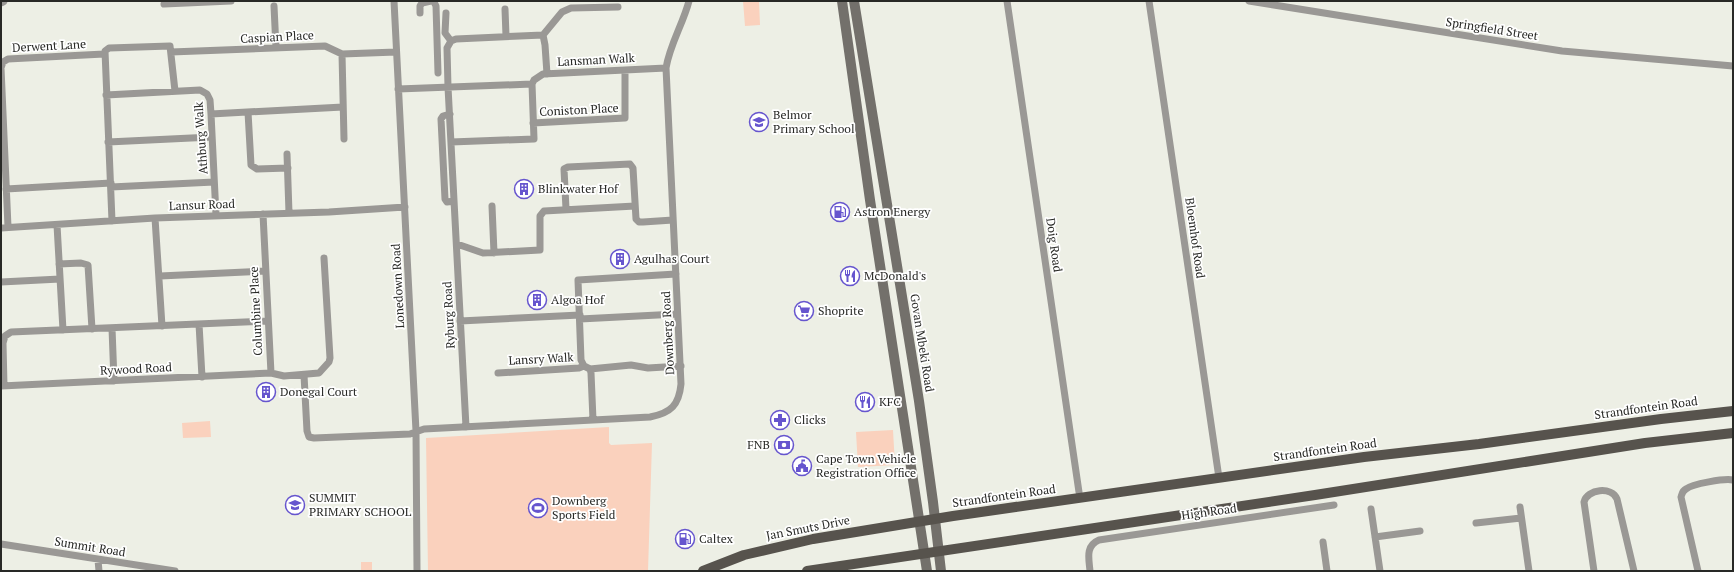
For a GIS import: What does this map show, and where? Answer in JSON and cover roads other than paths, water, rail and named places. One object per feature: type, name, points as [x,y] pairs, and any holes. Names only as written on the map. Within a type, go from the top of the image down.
[{"type":"main road","points":[[842,1],[870,200],[921,521],[927,571]]},
{"type":"main road","name":"Govan Mbeki Road","points":[[854,1],[919,401],[941,571]]},
{"type":"main road","name":"Strandfontein Road","points":[[921,521],[1364,457],[1473,445],[1661,419],[1733,411]]},
{"type":"main road","points":[[807,571],[925,552],[1315,495],[1645,443],[1733,433]]},
{"type":"main road","name":"Jan Smuts Drive","points":[[703,571],[744,555],[772,548],[813,539],[921,521]]},
{"type":"street","points":[[164,4],[230,1]]},
{"type":"street","name":"Lonedown Road","points":[[394,1],[416,431],[418,571]]},
{"type":"street","name":"Downberg Road","points":[[416,431],[424,429],[650,417],[661,415],[673,408],[679,398],[681,366],[677,314],[666,68],[669,52],[683,20],[689,1]]},
{"type":"street","name":"Doig Road","points":[[1008,1],[1079,492]]},
{"type":"street","name":"Bloemhof Road","points":[[1149,1],[1219,478]]},
{"type":"street","name":"Springfield Street","points":[[1249,1],[1562,51],[1733,66]]},
{"type":"street","points":[[420,13],[420,6],[422,2],[434,2],[436,6],[438,73]]},
{"type":"street","points":[[274,6],[276,48]]},
{"type":"street","points":[[446,13],[445,33],[451,42],[456,39],[543,35],[562,12],[571,8],[618,7]]},
{"type":"street","points":[[505,9],[506,36]]},
{"type":"street","points":[[543,35],[547,74]]},
{"type":"street","name":"Ryburg Road","points":[[451,42],[447,48],[448,87],[466,427]]},
{"type":"street","points":[[112,221],[104,54],[108,48],[170,46],[175,91]]},
{"type":"street","name":"Caspian Place","points":[[171,52],[325,46],[342,54]]},
{"type":"street","points":[[344,139],[342,54],[396,52]]},
{"type":"street","name":"Derwent Lane","points":[[5,228],[6,189],[1,68],[3,62],[8,59],[104,54]]},
{"type":"street","points":[[437,56],[447,56]]},
{"type":"street","name":"Lansman Walk","points":[[532,84],[536,78],[547,74],[666,68]]},
{"type":"street","name":"Coniston Place","points":[[533,123],[626,118],[625,70]]},
{"type":"street","points":[[398,89],[532,84]]},
{"type":"street","name":"Coniston Place","points":[[451,142],[534,139],[532,84]]},
{"type":"street","name":"Athburg Walk","points":[[106,95],[200,90],[206,92],[210,97],[216,216]]},
{"type":"street","points":[[211,114],[343,107]]},
{"type":"street","points":[[248,112],[251,164],[257,169],[288,168]]},
{"type":"street","points":[[450,114],[443,116],[441,119],[445,199],[447,202],[454,201]]},
{"type":"street","points":[[108,142],[212,137]]},
{"type":"street","points":[[288,154],[289,213]]},
{"type":"street","points":[[566,209],[564,169],[568,167],[631,164],[633,168],[636,219],[639,222],[673,220]]},
{"type":"street","points":[[6,189],[214,182]]},
{"type":"street","points":[[492,206],[494,252]]},
{"type":"street","points":[[457,244],[481,252],[540,250],[541,213],[547,210],[636,206]]},
{"type":"street","name":"Lansur Road","points":[[5,228],[155,218],[405,207]]},
{"type":"street","name":"Columbine Place","points":[[263,214],[271,373]]},
{"type":"street","points":[[155,218],[160,276],[162,326]]},
{"type":"street","points":[[57,225],[63,330]]},
{"type":"street","points":[[271,373],[280,376],[319,373],[329,362],[324,258]]},
{"type":"street","points":[[59,264],[84,263],[89,268],[92,329]]},
{"type":"street","points":[[160,276],[265,271]]},
{"type":"street","name":"Lansry Walk","points":[[593,420],[591,373],[581,360],[578,280],[676,274]]},
{"type":"street","points":[[1,282],[60,279]]},
{"type":"street","points":[[460,321],[677,314]]},
{"type":"street","points":[[3,386],[3,343],[5,336],[11,332],[268,321]]},
{"type":"street","points":[[199,324],[202,377]]},
{"type":"street","points":[[112,328],[114,381]]},
{"type":"street","name":"Lansry Walk","points":[[498,373],[631,365],[648,368],[681,366]]},
{"type":"street","name":"Rywood Road","points":[[3,386],[271,373]]},
{"type":"street","points":[[304,375],[307,431],[311,438],[410,434],[416,431]]},
{"type":"street","points":[[1698,571],[1681,497],[1683,491],[1687,488],[1726,478],[1733,480]]},
{"type":"street","points":[[1594,571],[1584,502],[1586,496],[1590,493],[1608,491],[1614,493],[1617,499],[1634,571]]},
{"type":"street","name":"High Road","points":[[1090,571],[1090,547],[1099,540],[1334,505]]},
{"type":"street","points":[[1520,507],[1529,571]]},
{"type":"street","points":[[1371,509],[1380,571]]},
{"type":"street","points":[[1476,523],[1521,518]]},
{"type":"street","points":[[1375,537],[1420,531]]},
{"type":"street","points":[[1323,542],[1328,571]]},
{"type":"street","name":"Summit Road","points":[[1,544],[172,571]]},
{"type":"street","points":[[98,560],[99,571]]},
{"type":"place","name":"Belmor Primary School","points":[[759,122]]},
{"type":"place","name":"Blinkwater Hof","points":[[524,189]]},
{"type":"place","name":"Astron Energy","points":[[840,212]]},
{"type":"place","name":"Agulhas Court","points":[[620,259]]},
{"type":"place","name":"McDonald's","points":[[850,276]]},
{"type":"place","name":"Algoa Hof","points":[[537,300]]},
{"type":"place","name":"Shoprite","points":[[804,311]]},
{"type":"place","name":"Donegal Court","points":[[266,392]]},
{"type":"place","name":"KFC","points":[[865,402]]},
{"type":"place","name":"Clicks","points":[[780,420]]},
{"type":"place","name":"FNB","points":[[784,445]]},
{"type":"place","name":"Cape Town Vehicle Registration Office","points":[[802,466]]},
{"type":"place","name":"SUMMIT PRIMARY SCHOOL","points":[[295,505]]},
{"type":"place","name":"Downberg Sports Field","points":[[538,508]]},
{"type":"place","name":"Caltex","points":[[685,539]]}]
